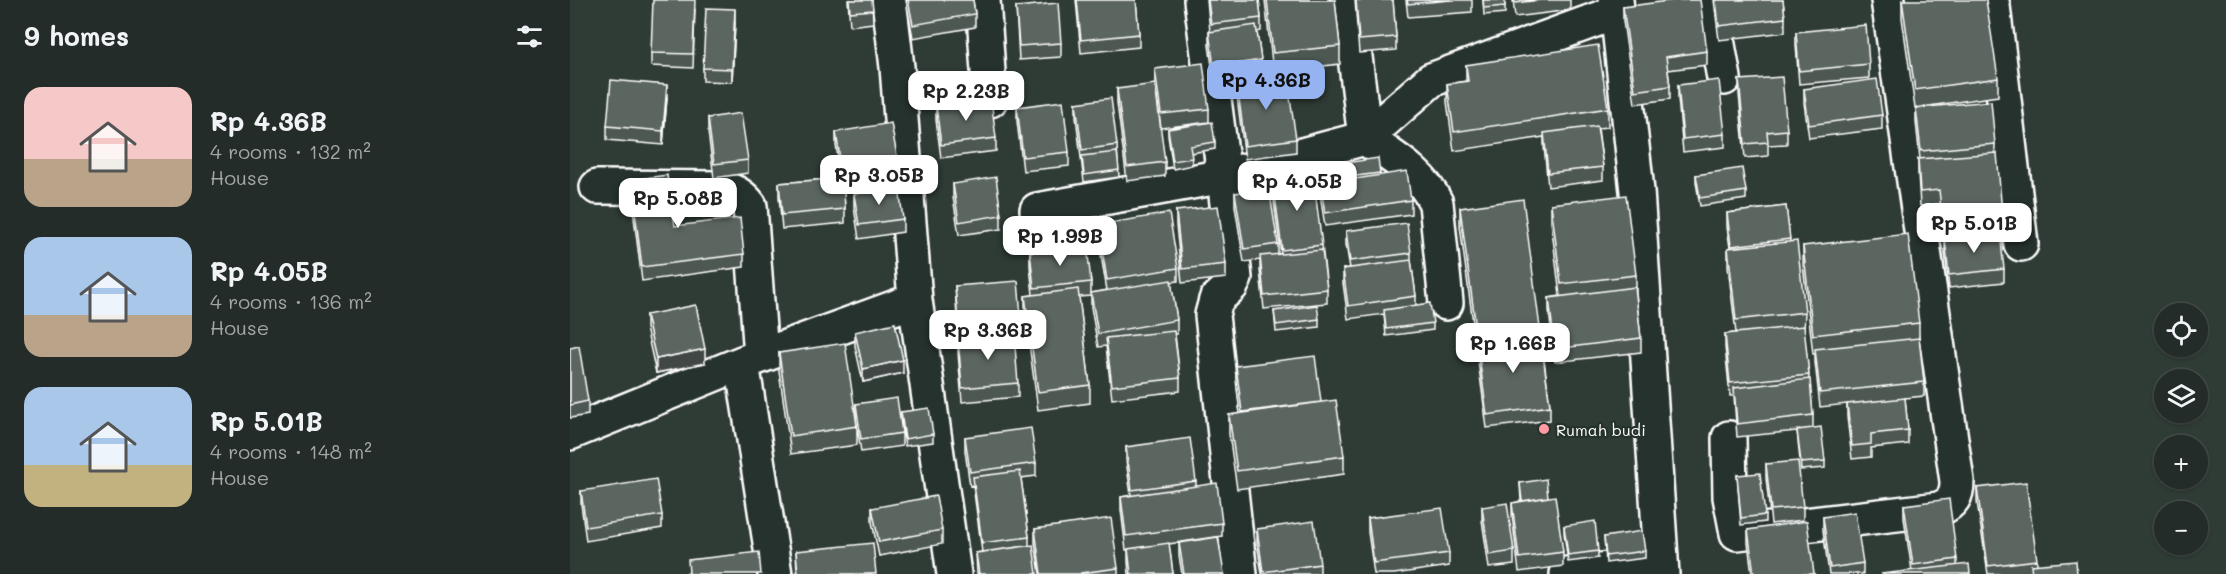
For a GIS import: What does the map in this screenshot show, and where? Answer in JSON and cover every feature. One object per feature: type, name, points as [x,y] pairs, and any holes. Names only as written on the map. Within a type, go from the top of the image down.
[{"type":"street","points":[[889,0],[897,67],[915,300],[954,574]]},
{"type":"street","points":[[983,0],[990,100]]},
{"type":"street","points":[[1201,0],[1235,278],[1231,286],[1216,300],[1212,315],[1240,574]]},
{"type":"street","points":[[1348,0],[1365,138],[1415,173],[1430,189],[1436,203],[1446,303]]},
{"type":"street","points":[[1710,0],[1724,78]]},
{"type":"street","points":[[1974,1],[1993,6],[2021,244]]},
{"type":"street","points":[[1037,210],[1224,176],[1365,138],[1431,80],[1616,6],[1637,191],[1661,569],[1567,574]]},
{"type":"street","points":[[1729,438],[1730,497],[1737,533],[1939,509],[1948,505],[1955,498],[1957,481],[1900,10]]},
{"type":"street","points":[[597,187],[723,188],[740,195],[750,206],[751,359],[775,574]]},
{"type":"street","points":[[570,433],[751,359],[915,300]]},
{"type":"building","points":[[653,0],[695,0],[693,54],[651,53]]},
{"type":"building","points":[[849,0],[872,0],[873,10],[850,12]]},
{"type":"building","points":[[908,0],[973,0],[975,14],[913,25]]},
{"type":"building","points":[[1077,0],[1136,0],[1139,34],[1081,40]]},
{"type":"building","points":[[1208,0],[1259,0],[1261,18],[1211,24]]},
{"type":"building","points":[[1267,0],[1335,0],[1340,46],[1273,53]]},
{"type":"building","points":[[1356,0],[1393,0],[1396,37],[1359,40]]},
{"type":"building","points":[[1407,0],[1451,0],[1408,4]]},
{"type":"building","points":[[1483,0],[1505,0],[1505,6],[1484,8]]},
{"type":"building","points":[[1514,0],[1541,0],[1515,3]]},
{"type":"building","points":[[1675,0],[1700,0],[1707,51],[1666,57],[1670,86],[1635,91],[1623,7]]},
{"type":"building","points":[[1716,0],[1783,0],[1785,18],[1719,26]]},
{"type":"building","points":[[1902,0],[1986,0],[1998,78],[1915,90]]},
{"type":"building","points":[[1058,3],[1061,43],[1019,46],[1016,7]]},
{"type":"building","points":[[706,8],[735,9],[732,69],[703,68]]},
{"type":"building","points":[[1256,25],[1261,60],[1214,67],[1209,32]]},
{"type":"building","points":[[1866,25],[1869,64],[1799,71],[1796,32]]},
{"type":"building","points":[[1598,45],[1608,108],[1454,132],[1447,84],[1468,81],[1466,65]]},
{"type":"building","points":[[1203,63],[1209,109],[1161,114],[1155,69]]},
{"type":"building","points":[[1287,77],[1296,139],[1245,146],[1237,83]]},
{"type":"building","points":[[1782,77],[1787,130],[1767,132],[1768,142],[1745,144],[1739,80]]},
{"type":"building","points":[[1877,79],[1882,115],[1809,125],[1804,89]]},
{"type":"building","points":[[611,80],[667,85],[663,131],[607,126]]},
{"type":"building","points":[[1719,80],[1725,134],[1683,139],[1678,85]]},
{"type":"building","points":[[1155,84],[1165,162],[1127,167],[1117,89]]},
{"type":"building","points":[[1111,98],[1117,145],[1082,150],[1076,103]]},
{"type":"building","points":[[991,99],[996,138],[941,145],[936,106]]},
{"type":"building","points":[[1063,101],[1069,152],[1023,157],[1017,107]]},
{"type":"building","points":[[1991,101],[1995,144],[1921,151],[1916,108]]},
{"type":"building","points":[[741,113],[748,160],[714,164],[708,118]]},
{"type":"building","points":[[1212,122],[1215,142],[1190,146],[1192,158],[1173,161],[1168,129]]},
{"type":"building","points":[[891,123],[897,156],[841,165],[836,132]]},
{"type":"building","points":[[1597,126],[1603,167],[1548,173],[1544,133]]},
{"type":"building","points":[[1117,152],[1119,170],[1084,175],[1082,156]]},
{"type":"building","points":[[1997,153],[2002,213],[1942,217],[1939,190],[1920,192],[1918,159]]},
{"type":"building","points":[[1378,158],[1380,173],[1348,177],[1345,163]]},
{"type":"building","points":[[1742,168],[1746,191],[1700,198],[1696,175]]},
{"type":"building","points":[[1407,171],[1411,200],[1325,213],[1319,176],[1347,172],[1349,180]]},
{"type":"building","points":[[667,175],[675,226],[740,218],[744,254],[642,267],[631,180]]},
{"type":"building","points":[[1313,175],[1322,245],[1282,250],[1273,180]]},
{"type":"building","points":[[996,177],[1001,215],[959,222],[953,184]]},
{"type":"building","points":[[843,178],[845,209],[782,215],[779,183]]},
{"type":"building","points":[[899,187],[903,219],[859,225],[854,194]]},
{"type":"building","points":[[1269,188],[1278,244],[1244,249],[1235,193]]},
{"type":"building","points":[[1626,195],[1636,275],[1561,284],[1551,204]]},
{"type":"building","points":[[1523,199],[1540,328],[1477,336],[1460,208]]},
{"type":"building","points":[[1218,206],[1226,264],[1182,269],[1176,211]]},
{"type":"building","points":[[1786,206],[1790,239],[1731,246],[1727,213]]},
{"type":"building","points":[[1169,213],[1178,268],[1107,280],[1098,225]]},
{"type":"building","points":[[1407,223],[1411,253],[1350,261],[1346,231]]},
{"type":"building","points":[[2000,233],[2004,269],[1949,275],[1945,239]]},
{"type":"building","points":[[1908,234],[1919,323],[1813,335],[1803,246]]},
{"type":"building","points":[[1797,241],[1805,312],[1736,320],[1728,248]]},
{"type":"building","points":[[1087,246],[1091,282],[1034,288],[1030,252]]},
{"type":"building","points":[[1322,250],[1327,289],[1264,296],[1260,256]]},
{"type":"building","points":[[1411,260],[1416,296],[1348,306],[1343,269]]},
{"type":"building","points":[[1171,280],[1177,320],[1098,334],[1091,293]]},
{"type":"building","points":[[1018,281],[1021,316],[958,320],[955,286]]},
{"type":"building","points":[[1635,287],[1641,338],[1555,349],[1549,298]]},
{"type":"building","points":[[1078,289],[1090,385],[1038,392],[1025,296]]},
{"type":"building","points":[[1430,303],[1433,323],[1386,329],[1384,310]]},
{"type":"building","points":[[696,305],[705,349],[656,359],[646,315]]},
{"type":"building","points":[[1317,305],[1319,319],[1276,325],[1274,311]]},
{"type":"building","points":[[895,323],[903,360],[863,369],[855,332]]},
{"type":"building","points":[[1804,326],[1809,375],[1730,383],[1725,334]]},
{"type":"building","points":[[1174,331],[1180,378],[1112,386],[1106,338]]},
{"type":"building","points":[[1540,333],[1550,406],[1487,415],[1477,341]]},
{"type":"building","points":[[1014,334],[1018,383],[962,388],[958,338]]},
{"type":"building","points":[[1919,338],[1924,382],[1820,393],[1815,349]]},
{"type":"building","points":[[845,343],[857,426],[791,436],[779,353]]},
{"type":"building","points":[[579,346],[588,401],[570,405],[570,348]]},
{"type":"building","points":[[1315,356],[1321,402],[1242,412],[1236,366]]},
{"type":"building","points":[[1810,379],[1813,415],[1737,424],[1734,388]]},
{"type":"building","points":[[897,398],[902,433],[861,439],[856,404]]},
{"type":"building","points":[[1905,398],[1908,430],[1871,434],[1871,444],[1852,446],[1847,404]]},
{"type":"building","points":[[1336,400],[1344,456],[1237,471],[1229,415]]},
{"type":"building","points":[[929,408],[933,434],[905,439],[901,412]]},
{"type":"building","points":[[1821,427],[1825,461],[1801,463],[1797,430]]},
{"type":"building","points":[[1031,428],[1036,463],[970,472],[965,437]]},
{"type":"building","points":[[1190,438],[1196,481],[1132,490],[1126,447]]},
{"type":"building","points":[[1798,461],[1803,507],[1771,510],[1766,464]]},
{"type":"building","points":[[1020,471],[1029,537],[982,543],[973,477]]},
{"type":"building","points":[[1760,473],[1765,515],[1741,518],[1737,475]]},
{"type":"building","points":[[656,479],[662,515],[586,527],[581,491]]},
{"type":"building","points":[[1546,479],[1548,497],[1522,501],[1520,483]]},
{"type":"building","points":[[2026,482],[2037,560],[1988,566],[1977,488]]},
{"type":"building","points":[[1217,483],[1222,523],[1126,536],[1121,497]]},
{"type":"building","points":[[936,496],[942,530],[879,542],[872,508]]},
{"type":"building","points":[[1555,496],[1563,552],[1519,558],[1512,503]]},
{"type":"building","points":[[1949,499],[1957,559],[1913,565],[1904,505]]},
{"type":"building","points":[[1507,503],[1514,551],[1489,555],[1482,507]]},
{"type":"building","points":[[1442,508],[1449,553],[1374,563],[1368,518]]},
{"type":"building","points":[[1855,512],[1863,563],[1830,568],[1823,517]]},
{"type":"building","points":[[1111,518],[1118,568],[1081,574],[1041,574],[1035,529]]},
{"type":"building","points":[[1314,521],[1320,564],[1263,572],[1257,529]]},
{"type":"building","points":[[1595,521],[1598,551],[1568,555],[1564,526]]},
{"type":"building","points":[[1807,521],[1814,574],[1754,574],[1748,530]]},
{"type":"building","points":[[1642,531],[1645,551],[1606,556],[1604,537]]},
{"type":"building","points":[[1218,537],[1224,574],[1184,574],[1179,543]]},
{"type":"building","points":[[873,543],[876,574],[798,574],[796,551]]},
{"type":"building","points":[[1169,543],[1173,574],[1131,574],[1128,549]]},
{"type":"building","points":[[1033,545],[1037,574],[979,574],[976,553]]},
{"type":"building","points":[[759,552],[761,574],[683,574],[689,573],[688,560]]},
{"type":"building","points":[[2076,561],[2077,574],[2032,574],[2031,565]]},
{"type":"building","points":[[1969,564],[1970,574],[1881,574]]},
{"type":"place","name":"Rumah budi","points":[[1544,429]]}]
